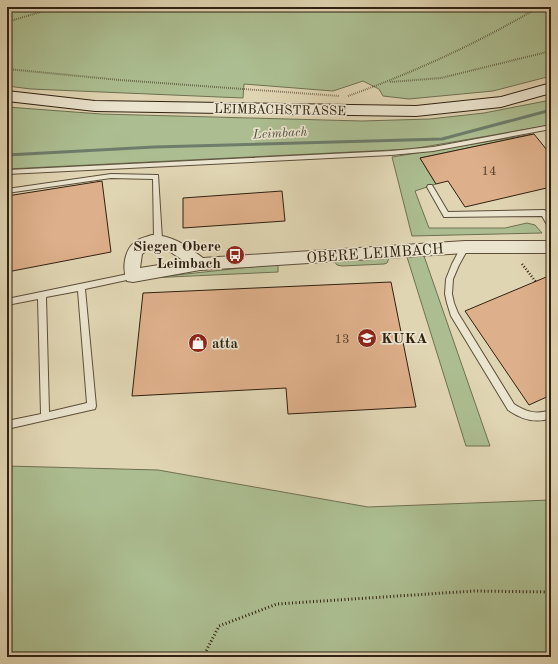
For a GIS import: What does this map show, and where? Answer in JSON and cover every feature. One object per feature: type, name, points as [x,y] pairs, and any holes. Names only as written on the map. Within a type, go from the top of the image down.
[{"type":"main road","name":"LEIMBACHSTRASSE","points":[[7,96],[95,106],[416,111],[501,102],[551,88]]},
{"type":"street","points":[[133,276],[132,258],[134,253],[144,244],[158,240],[164,241],[182,251],[200,264]]},
{"type":"street","name":"OBERE LEIMBACH","points":[[133,276],[200,264],[465,247],[551,247]]},
{"type":"lane","points":[[7,172],[433,150],[551,128]]},
{"type":"lane","points":[[7,191],[112,176],[156,177],[158,240]]},
{"type":"lane","points":[[430,188],[446,215],[544,213],[551,226]]},
{"type":"lane","points":[[465,247],[453,268],[447,283],[448,297],[454,314],[511,407],[521,414],[535,417],[551,414]]},
{"type":"lane","points":[[7,302],[133,276]]},
{"type":"lane","points":[[7,426],[92,406],[81,287]]},
{"type":"lane","points":[[42,295],[45,416]]},
{"type":"path","points":[[7,22],[57,7]]},
{"type":"path","points":[[539,7],[506,27],[388,82],[441,78],[551,51]]},
{"type":"path","points":[[7,69],[120,80],[340,96]]},
{"type":"path","points":[[522,264],[536,282]]},
{"type":"path","points":[[203,657],[219,626],[277,604],[474,590],[551,592]]},
{"type":"green space","points":[[7,7],[551,7],[551,76],[493,91],[409,99],[383,96],[379,89],[363,81],[333,91],[244,84],[243,98],[31,89],[7,86]]},
{"type":"green space","points":[[551,100],[551,125],[412,149],[7,169],[7,107],[101,114],[362,121],[430,119],[484,113]]},
{"type":"green space","points":[[534,134],[420,158],[436,184],[415,191],[429,228],[505,228],[527,223],[535,225],[542,233],[412,236],[392,157]]},
{"type":"green space","points":[[424,256],[490,446],[466,446],[407,257]]},
{"type":"green space","points":[[389,258],[387,263],[384,264],[342,266],[337,265],[334,261]]},
{"type":"green space","points":[[278,264],[278,272],[149,278]]},
{"type":"green space","points":[[7,466],[158,470],[368,507],[551,500],[551,657],[7,657]]},
{"type":"building","points":[[534,134],[551,155],[551,187],[465,207],[448,181],[436,184],[420,158]]},
{"type":"building","points":[[102,181],[111,252],[7,272],[7,196]]},
{"type":"building","points":[[282,191],[285,221],[183,228],[183,198]]},
{"type":"building","points":[[551,275],[551,395],[529,405],[465,311]]},
{"type":"building","points":[[391,282],[416,407],[288,414],[286,388],[132,396],[143,293]]},
{"type":"waterway","name":"Leimbach","points":[[7,155],[154,147],[442,139],[551,110]]},
{"type":"place","name":"Siegen Obere Leimbach","points":[[235,255]]},
{"type":"place","name":"KUKA","points":[[367,338]]},
{"type":"place","name":"atta","points":[[198,343]]}]
